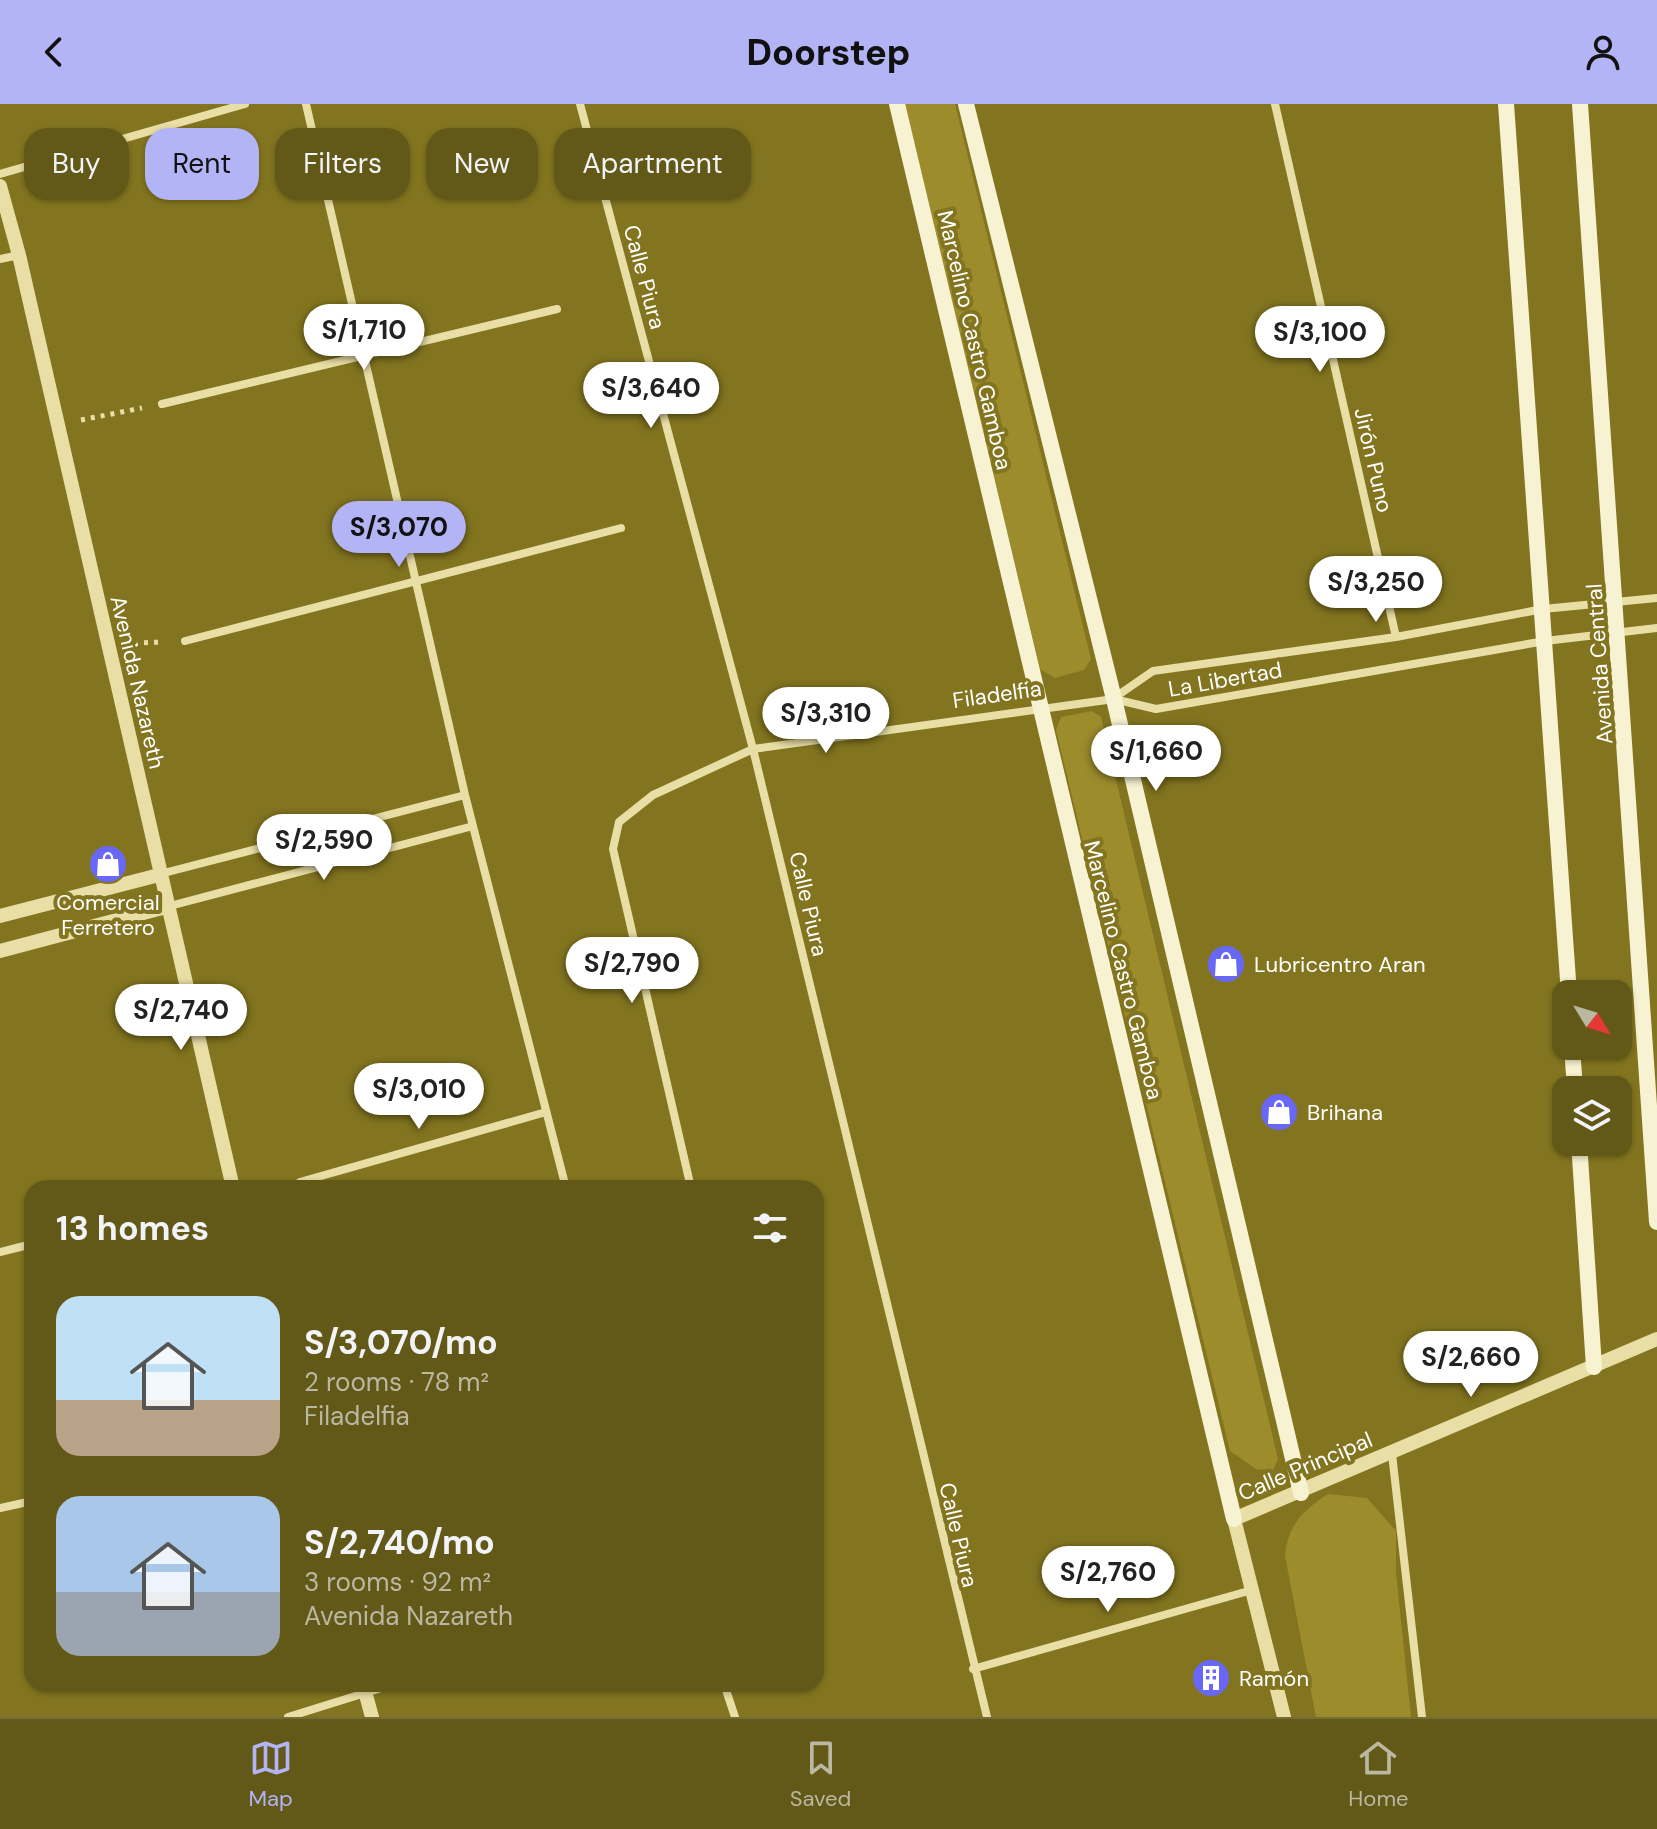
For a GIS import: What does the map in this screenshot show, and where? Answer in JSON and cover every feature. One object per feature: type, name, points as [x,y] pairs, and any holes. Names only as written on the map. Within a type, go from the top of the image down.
[{"type":"main road","name":"Marcelino Castro Gamboa","points":[[897,104],[1234,1519]]},
{"type":"main road","name":"Marcelino Castro Gamboa","points":[[966,104],[1114,699],[1301,1493]]},
{"type":"main road","points":[[1506,104],[1568,980]]},
{"type":"main road","name":"Avenida Central","points":[[1580,104],[1617,601],[1657,1222]]},
{"type":"main road","points":[[1580,1156],[1594,1367]]},
{"type":"street","points":[[0,174],[210,108],[245,104]]},
{"type":"street","points":[[306,104],[465,795],[564,1180]]},
{"type":"street","name":"Calle Piura","points":[[580,104],[753,749],[987,1717]]},
{"type":"street","name":"Jirón Puno","points":[[1275,104],[1396,637]]},
{"type":"street","name":"Avenida Nazareth","points":[[0,186],[19,255],[166,907],[231,1180]]},
{"type":"street","points":[[0,259],[19,255]]},
{"type":"street","points":[[162,404],[557,309]]},
{"type":"street","points":[[185,641],[621,528]]},
{"type":"street","name":"La Libertad","points":[[1114,699],[1153,671],[1396,637],[1543,609],[1657,598]]},
{"type":"street","name":"La Libertad","points":[[1114,699],[1156,709],[1545,641],[1657,628]]},
{"type":"street","name":"Filadelfia","points":[[689,1180],[613,849],[619,822],[678,782],[753,749],[1114,699]]},
{"type":"street","points":[[0,916],[465,795]]},
{"type":"street","points":[[0,951],[473,826]]},
{"type":"street","points":[[307,1180],[546,1112]]},
{"type":"street","points":[[0,1252],[24,1246]]},
{"type":"street","name":"Calle Principal","points":[[1234,1519],[1657,1339]]},
{"type":"street","points":[[1392,1454],[1422,1717]]},
{"type":"street","points":[[0,1508],[24,1503]]},
{"type":"street","points":[[1234,1519],[1284,1717]]},
{"type":"street","points":[[973,1669],[1252,1590]]},
{"type":"street","points":[[288,1717],[354,1692]]},
{"type":"street","points":[[365,1692],[372,1717]]},
{"type":"street","points":[[727,1692],[735,1717]]},
{"type":"path","points":[[58,424],[162,404]]},
{"type":"path","points":[[107,644],[185,641]]},
{"type":"shaded area","points":[[905,104],[955,104],[1091,659],[1084,670],[1055,678],[1040,669]]},
{"type":"shaded area","points":[[1092,711],[1101,717],[1278,1459],[1273,1470],[1256,1469],[1230,1451],[1056,730],[1061,717]]},
{"type":"shaded area","points":[[1328,1494],[1367,1498],[1396,1531],[1396,1573],[1411,1717],[1316,1717],[1285,1556],[1289,1535],[1298,1519]]},
{"type":"place","name":"Comercial Ferretero","points":[[108,864]]},
{"type":"place","name":"Lubricentro Aran","points":[[1226,964]]},
{"type":"place","name":"Brihana","points":[[1279,1112]]},
{"type":"place","name":"Ramón","points":[[1211,1678]]}]
